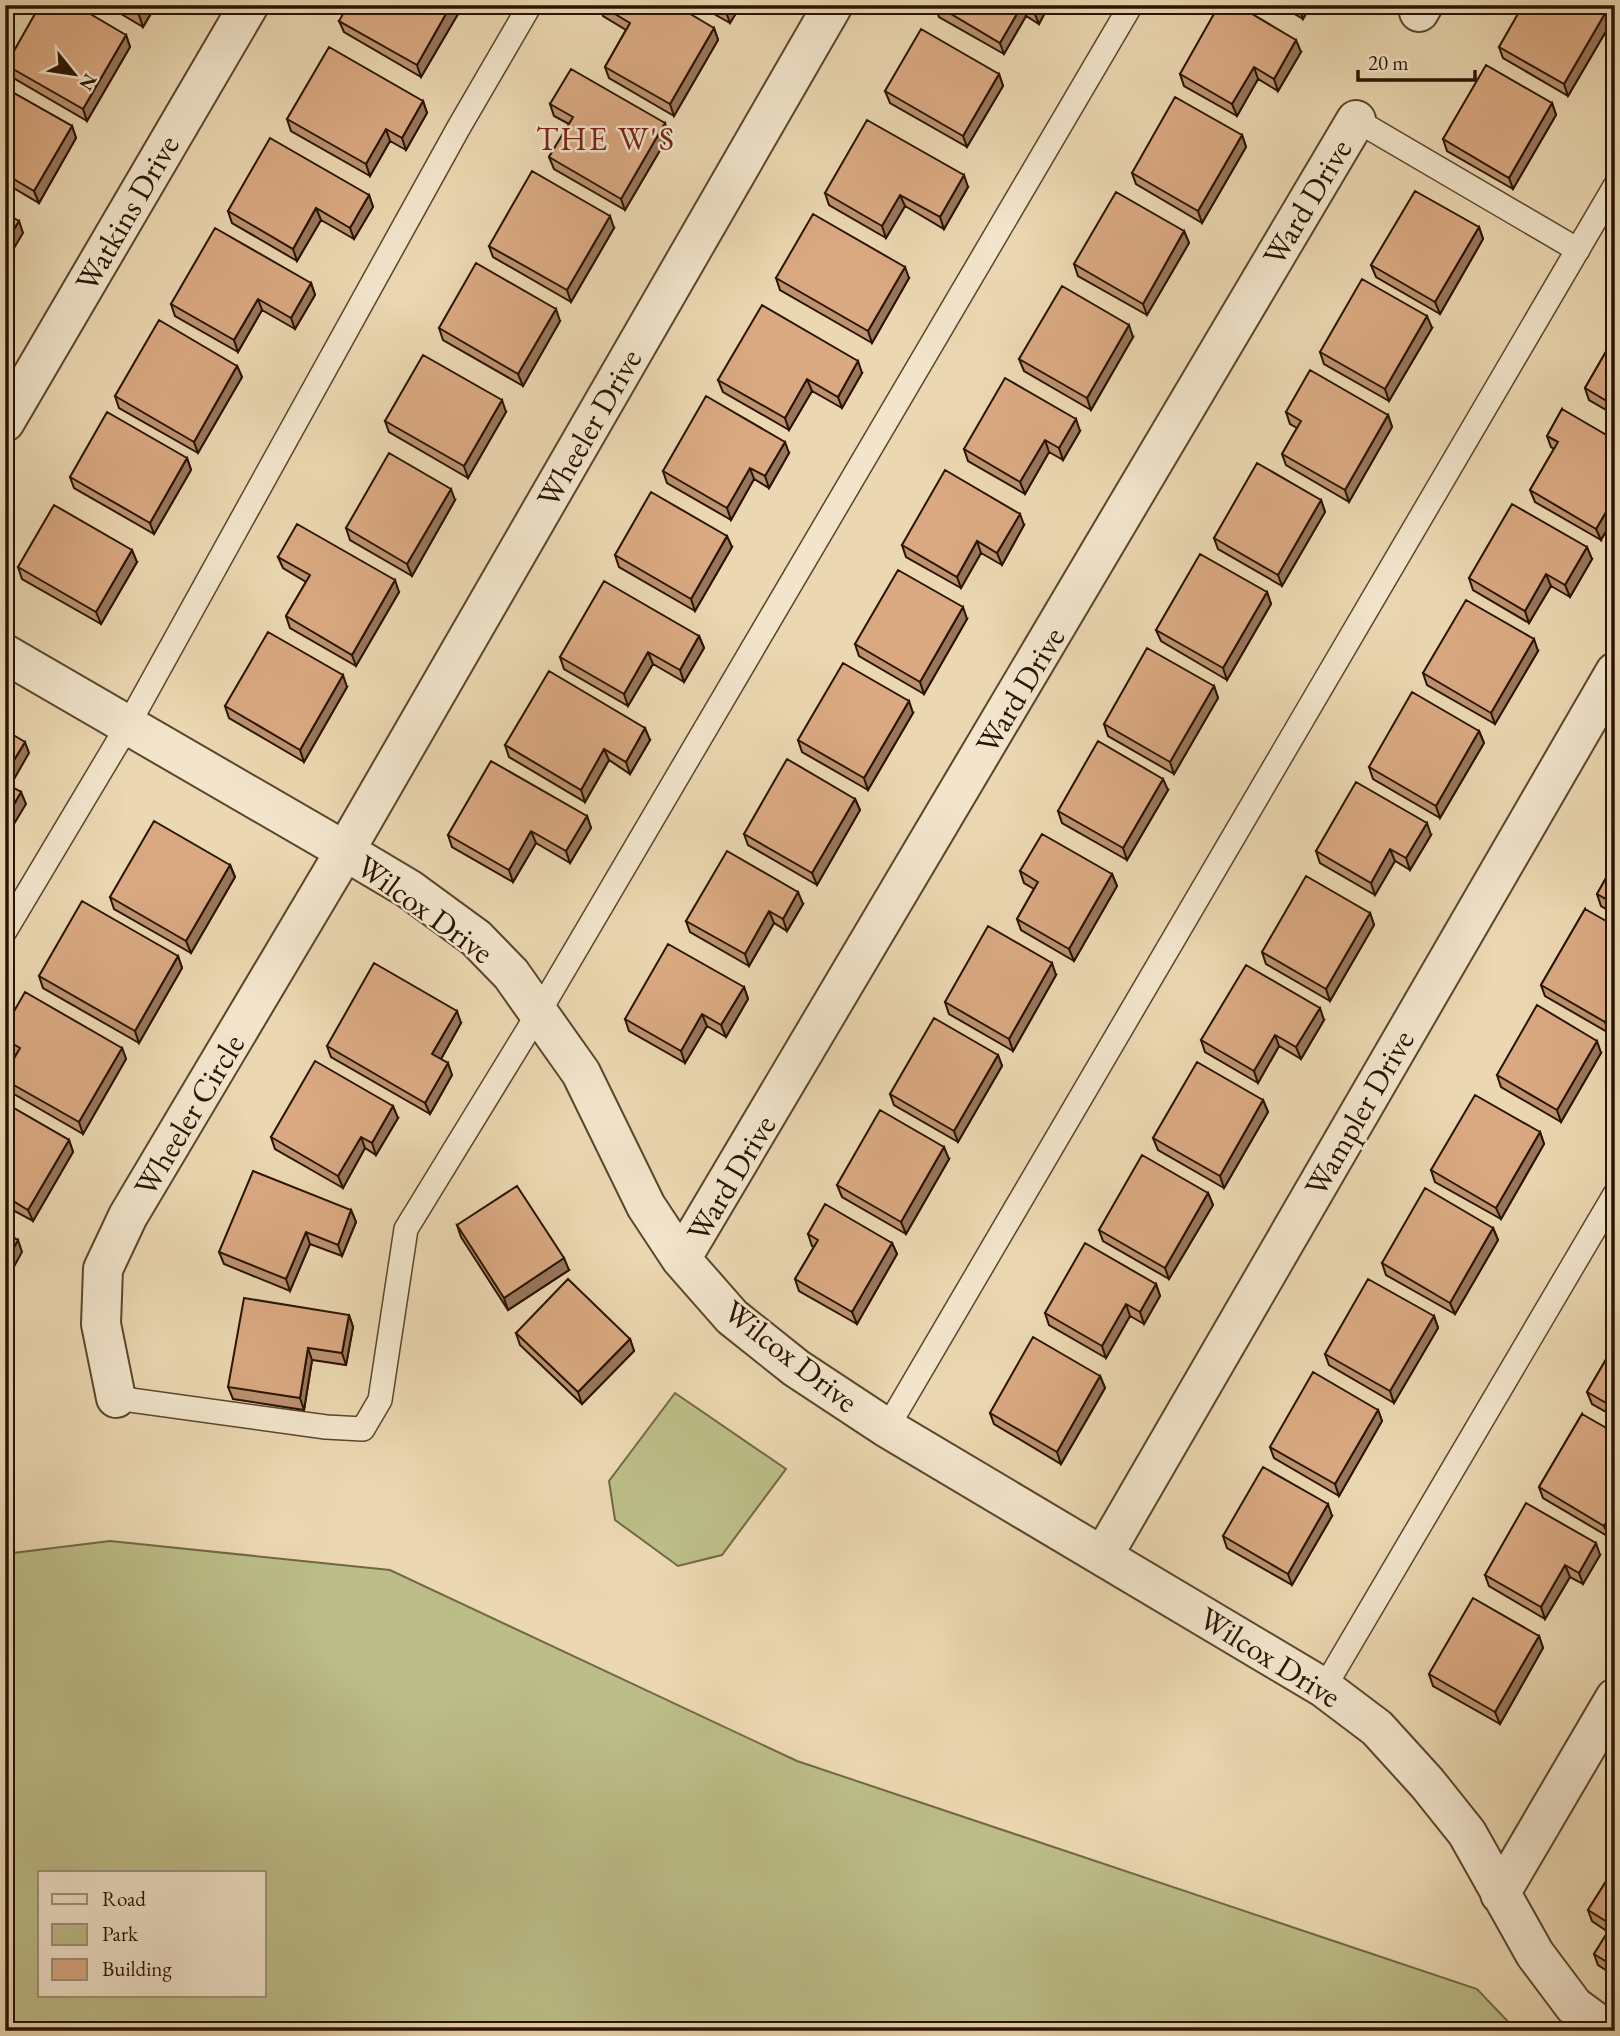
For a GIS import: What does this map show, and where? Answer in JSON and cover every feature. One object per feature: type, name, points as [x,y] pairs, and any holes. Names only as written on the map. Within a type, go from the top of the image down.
[{"type":"street","name":"Watkins Drive","points":[[5,422],[248,5]]},
{"type":"street","name":"Wheeler Drive","points":[[345,851],[832,5]]},
{"type":"street","name":"Ward Drive","points":[[681,1259],[1356,120]]},
{"type":"street","name":"Wilcox Drive","points":[[5,654],[409,889],[476,938],[511,974],[581,1073],[646,1206],[681,1259],[732,1317],[796,1368],[887,1428],[1104,1554],[1324,1688],[1377,1728],[1427,1783],[1467,1833],[1535,1954],[1574,2006],[1608,2031]]},
{"type":"street","name":"Wampler Drive","points":[[1104,1554],[1615,671]]},
{"type":"street","name":"Wheeler Circle","points":[[116,1398],[101,1324],[103,1269],[128,1216],[345,851]]},
{"type":"street","points":[[1500,1894],[1615,1698]]},
{"type":"lane","points":[[5,931],[128,725],[459,127],[530,5]]},
{"type":"lane","points":[[116,1398],[326,1427],[363,1429],[380,1401],[406,1229],[539,1012],[1131,5]]},
{"type":"lane","points":[[1356,120],[1578,250]]},
{"type":"lane","points":[[887,1428],[1615,186]]},
{"type":"lane","points":[[1324,1688],[1615,1194]]},
{"type":"green space","points":[[675,1393],[786,1469],[722,1555],[678,1566],[615,1520],[609,1481]]},
{"type":"green space","points":[[110,1541],[390,1570],[797,1761],[1477,1989],[1517,2031],[5,2031],[5,1554]]},
{"type":"building","points":[[40,5],[75,5],[126,35],[83,109],[6,65]]},
{"type":"building","points":[[122,5],[145,5],[139,15]]},
{"type":"building","points":[[348,5],[451,5],[417,65],[339,21]]},
{"type":"building","points":[[600,5],[675,5],[714,28],[670,104],[605,67],[630,23]]},
{"type":"building","points":[[715,5],[730,5],[726,12]]},
{"type":"building","points":[[936,5],[1022,5],[1000,43]]},
{"type":"building","points":[[1023,5],[1038,5],[1034,12]]},
{"type":"building","points":[[1219,5],[1237,5],[1296,40],[1274,79],[1254,67],[1232,104],[1180,74]]},
{"type":"building","points":[[1523,5],[1600,5],[1607,10],[1564,84],[1499,47]]},
{"type":"building","points":[[921,29],[999,74],[963,136],[885,91]]},
{"type":"building","points":[[329,47],[423,101],[402,138],[386,129],[366,164],[287,119]]},
{"type":"building","points":[[1486,65],[1552,103],[1509,178],[1443,139]]},
{"type":"building","points":[[571,69],[665,123],[621,199],[549,157],[573,117],[550,104]]},
{"type":"building","points":[[5,88],[72,126],[34,191],[5,174]]},
{"type":"building","points":[[1175,97],[1242,135],[1198,211],[1132,173]]},
{"type":"building","points":[[867,120],[964,175],[940,217],[900,195],[882,226],[825,193]]},
{"type":"building","points":[[270,138],[369,195],[350,228],[316,208],[293,249],[228,211]]},
{"type":"building","points":[[532,171],[610,216],[567,290],[489,246]]},
{"type":"building","points":[[1415,191],[1479,227],[1435,302],[1371,265]]},
{"type":"building","points":[[1116,192],[1184,231],[1143,304],[1074,264]]},
{"type":"building","points":[[5,213],[19,221],[5,244]]},
{"type":"building","points":[[813,214],[905,267],[868,331],[776,278]]},
{"type":"building","points":[[215,228],[311,283],[291,318],[258,299],[234,340],[171,304]]},
{"type":"building","points":[[476,263],[556,309],[518,374],[439,328]]},
{"type":"building","points":[[1362,279],[1427,316],[1385,389],[1320,352]]},
{"type":"building","points":[[1062,286],[1129,325],[1087,398],[1019,359]]},
{"type":"building","points":[[762,305],[858,361],[838,397],[807,379],[785,418],[718,380]]},
{"type":"building","points":[[159,320],[237,366],[194,442],[115,396]]},
{"type":"building","points":[[1615,336],[1615,406],[1585,388]]},
{"type":"building","points":[[423,355],[502,400],[464,466],[385,421]]},
{"type":"building","points":[[1310,370],[1388,415],[1345,490],[1282,454],[1301,421],[1286,412]]},
{"type":"building","points":[[1005,378],[1076,419],[1059,448],[1045,440],[1020,482],[964,449]]},
{"type":"building","points":[[706,396],[785,442],[765,476],[750,468],[727,508],[663,471]]},
{"type":"building","points":[[1562,409],[1615,440],[1615,497],[1596,529],[1530,490],[1558,442],[1547,436]]},
{"type":"building","points":[[107,412],[187,458],[150,523],[70,477]]},
{"type":"building","points":[[389,453],[451,489],[407,564],[346,528]]},
{"type":"building","points":[[1257,463],[1321,500],[1278,575],[1214,538]]},
{"type":"building","points":[[945,470],[1020,514],[997,553],[977,541],[957,577],[902,545]]},
{"type":"building","points":[[651,492],[727,536],[691,599],[615,555]]},
{"type":"building","points":[[1512,504],[1587,547],[1565,585],[1546,574],[1525,611],[1469,578]]},
{"type":"building","points":[[54,505],[132,550],[96,612],[18,567]]},
{"type":"building","points":[[297,524],[395,580],[352,655],[286,616],[310,575],[278,557]]},
{"type":"building","points":[[1200,554],[1267,592],[1223,668],[1156,630]]},
{"type":"building","points":[[898,570],[963,607],[920,682],[855,644]]},
{"type":"building","points":[[604,581],[699,636],[680,670],[648,652],[624,694],[560,657]]},
{"type":"building","points":[[1466,600],[1534,639],[1491,713],[1423,673]]},
{"type":"building","points":[[268,632],[343,675],[300,750],[225,706]]},
{"type":"building","points":[[1147,648],[1214,686],[1170,762],[1104,724]]},
{"type":"building","points":[[843,663],[909,701],[864,778],[798,740]]},
{"type":"building","points":[[549,671],[645,728],[626,762],[604,749],[581,790],[505,745]]},
{"type":"building","points":[[1412,692],[1479,731],[1436,806],[1369,767]]},
{"type":"building","points":[[5,730],[25,742],[5,775]]},
{"type":"building","points":[[1098,741],[1163,779],[1123,848],[1058,811]]},
{"type":"building","points":[[787,759],[855,799],[812,873],[744,834]]},
{"type":"building","points":[[491,761],[587,816],[566,851],[531,831],[509,870],[448,835]]},
{"type":"building","points":[[1356,782],[1427,823],[1406,858],[1390,849],[1371,883],[1316,851]]},
{"type":"building","points":[[5,783],[21,792],[5,820]]},
{"type":"building","points":[[154,821],[230,865],[186,941],[110,897]]},
{"type":"building","points":[[1042,834],[1112,874],[1069,949],[1017,919],[1038,882],[1020,871]]},
{"type":"building","points":[[727,851],[798,892],[783,919],[769,911],[745,954],[686,921]]},
{"type":"building","points":[[1615,862],[1615,904],[1597,894]]},
{"type":"building","points":[[1306,876],[1370,913],[1326,989],[1262,952]]},
{"type":"building","points":[[82,901],[178,956],[135,1031],[39,976]]},
{"type":"building","points":[[1585,909],[1615,926],[1615,1005],[1605,1022],[1541,985]]},
{"type":"building","points":[[988,926],[1052,963],[1009,1039],[945,1002]]},
{"type":"building","points":[[668,944],[744,987],[721,1025],[702,1014],[681,1051],[625,1019]]},
{"type":"building","points":[[374,963],[457,1011],[432,1054],[448,1063],[425,1103],[327,1046]]},
{"type":"building","points":[[1246,965],[1320,1008],[1296,1047],[1275,1035],[1254,1071],[1201,1040]]},
{"type":"building","points":[[25,992],[122,1048],[79,1122],[5,1080],[5,1074],[20,1048],[5,1039],[5,1027]]},
{"type":"building","points":[[1537,1005],[1597,1041],[1557,1110],[1497,1075]]},
{"type":"building","points":[[934,1018],[998,1055],[954,1131],[890,1094]]},
{"type":"building","points":[[315,1061],[393,1106],[372,1143],[361,1137],[338,1176],[271,1137]]},
{"type":"building","points":[[1197,1062],[1263,1100],[1220,1176],[1153,1138]]},
{"type":"building","points":[[1475,1095],[1540,1132],[1496,1208],[1431,1170]]},
{"type":"building","points":[[5,1103],[69,1140],[28,1210],[5,1196]]},
{"type":"building","points":[[880,1110],[944,1147],[901,1222],[837,1185]]},
{"type":"building","points":[[1142,1155],[1208,1193],[1165,1268],[1099,1230]]},
{"type":"building","points":[[253,1171],[351,1210],[338,1245],[306,1232],[286,1279],[219,1252]]},
{"type":"building","points":[[517,1186],[564,1258],[504,1298],[457,1225]]},
{"type":"building","points":[[1425,1188],[1493,1228],[1450,1303],[1382,1263]]},
{"type":"building","points":[[825,1204],[892,1243],[852,1312],[795,1279],[818,1240],[808,1234]]},
{"type":"building","points":[[5,1233],[18,1240],[5,1264]]},
{"type":"building","points":[[1085,1243],[1156,1284],[1140,1312],[1126,1304],[1102,1346],[1045,1313]]},
{"type":"building","points":[[568,1279],[630,1339],[578,1392],[516,1333]]},
{"type":"building","points":[[1368,1279],[1434,1316],[1390,1391],[1325,1354]]},
{"type":"building","points":[[244,1298],[349,1315],[342,1353],[308,1348],[300,1398],[228,1387]]},
{"type":"building","points":[[1033,1337],[1100,1376],[1057,1452],[990,1413]]},
{"type":"building","points":[[1615,1344],[1615,1408],[1587,1392]]},
{"type":"building","points":[[1313,1372],[1378,1410],[1335,1484],[1270,1447]]},
{"type":"building","points":[[1582,1414],[1615,1433],[1615,1508],[1604,1526],[1539,1487]]},
{"type":"building","points":[[1263,1467],[1328,1504],[1288,1574],[1223,1536]]},
{"type":"building","points":[[1526,1503],[1596,1543],[1579,1573],[1565,1565],[1541,1607],[1485,1575]]},
{"type":"building","points":[[1473,1598],[1539,1636],[1495,1712],[1429,1674]]},
{"type":"building","points":[[1615,1867],[1615,1967],[1594,1954],[1612,1925],[1588,1910]]},
{"type":"district","name":"THE W'S","points":[[606,138]]}]
